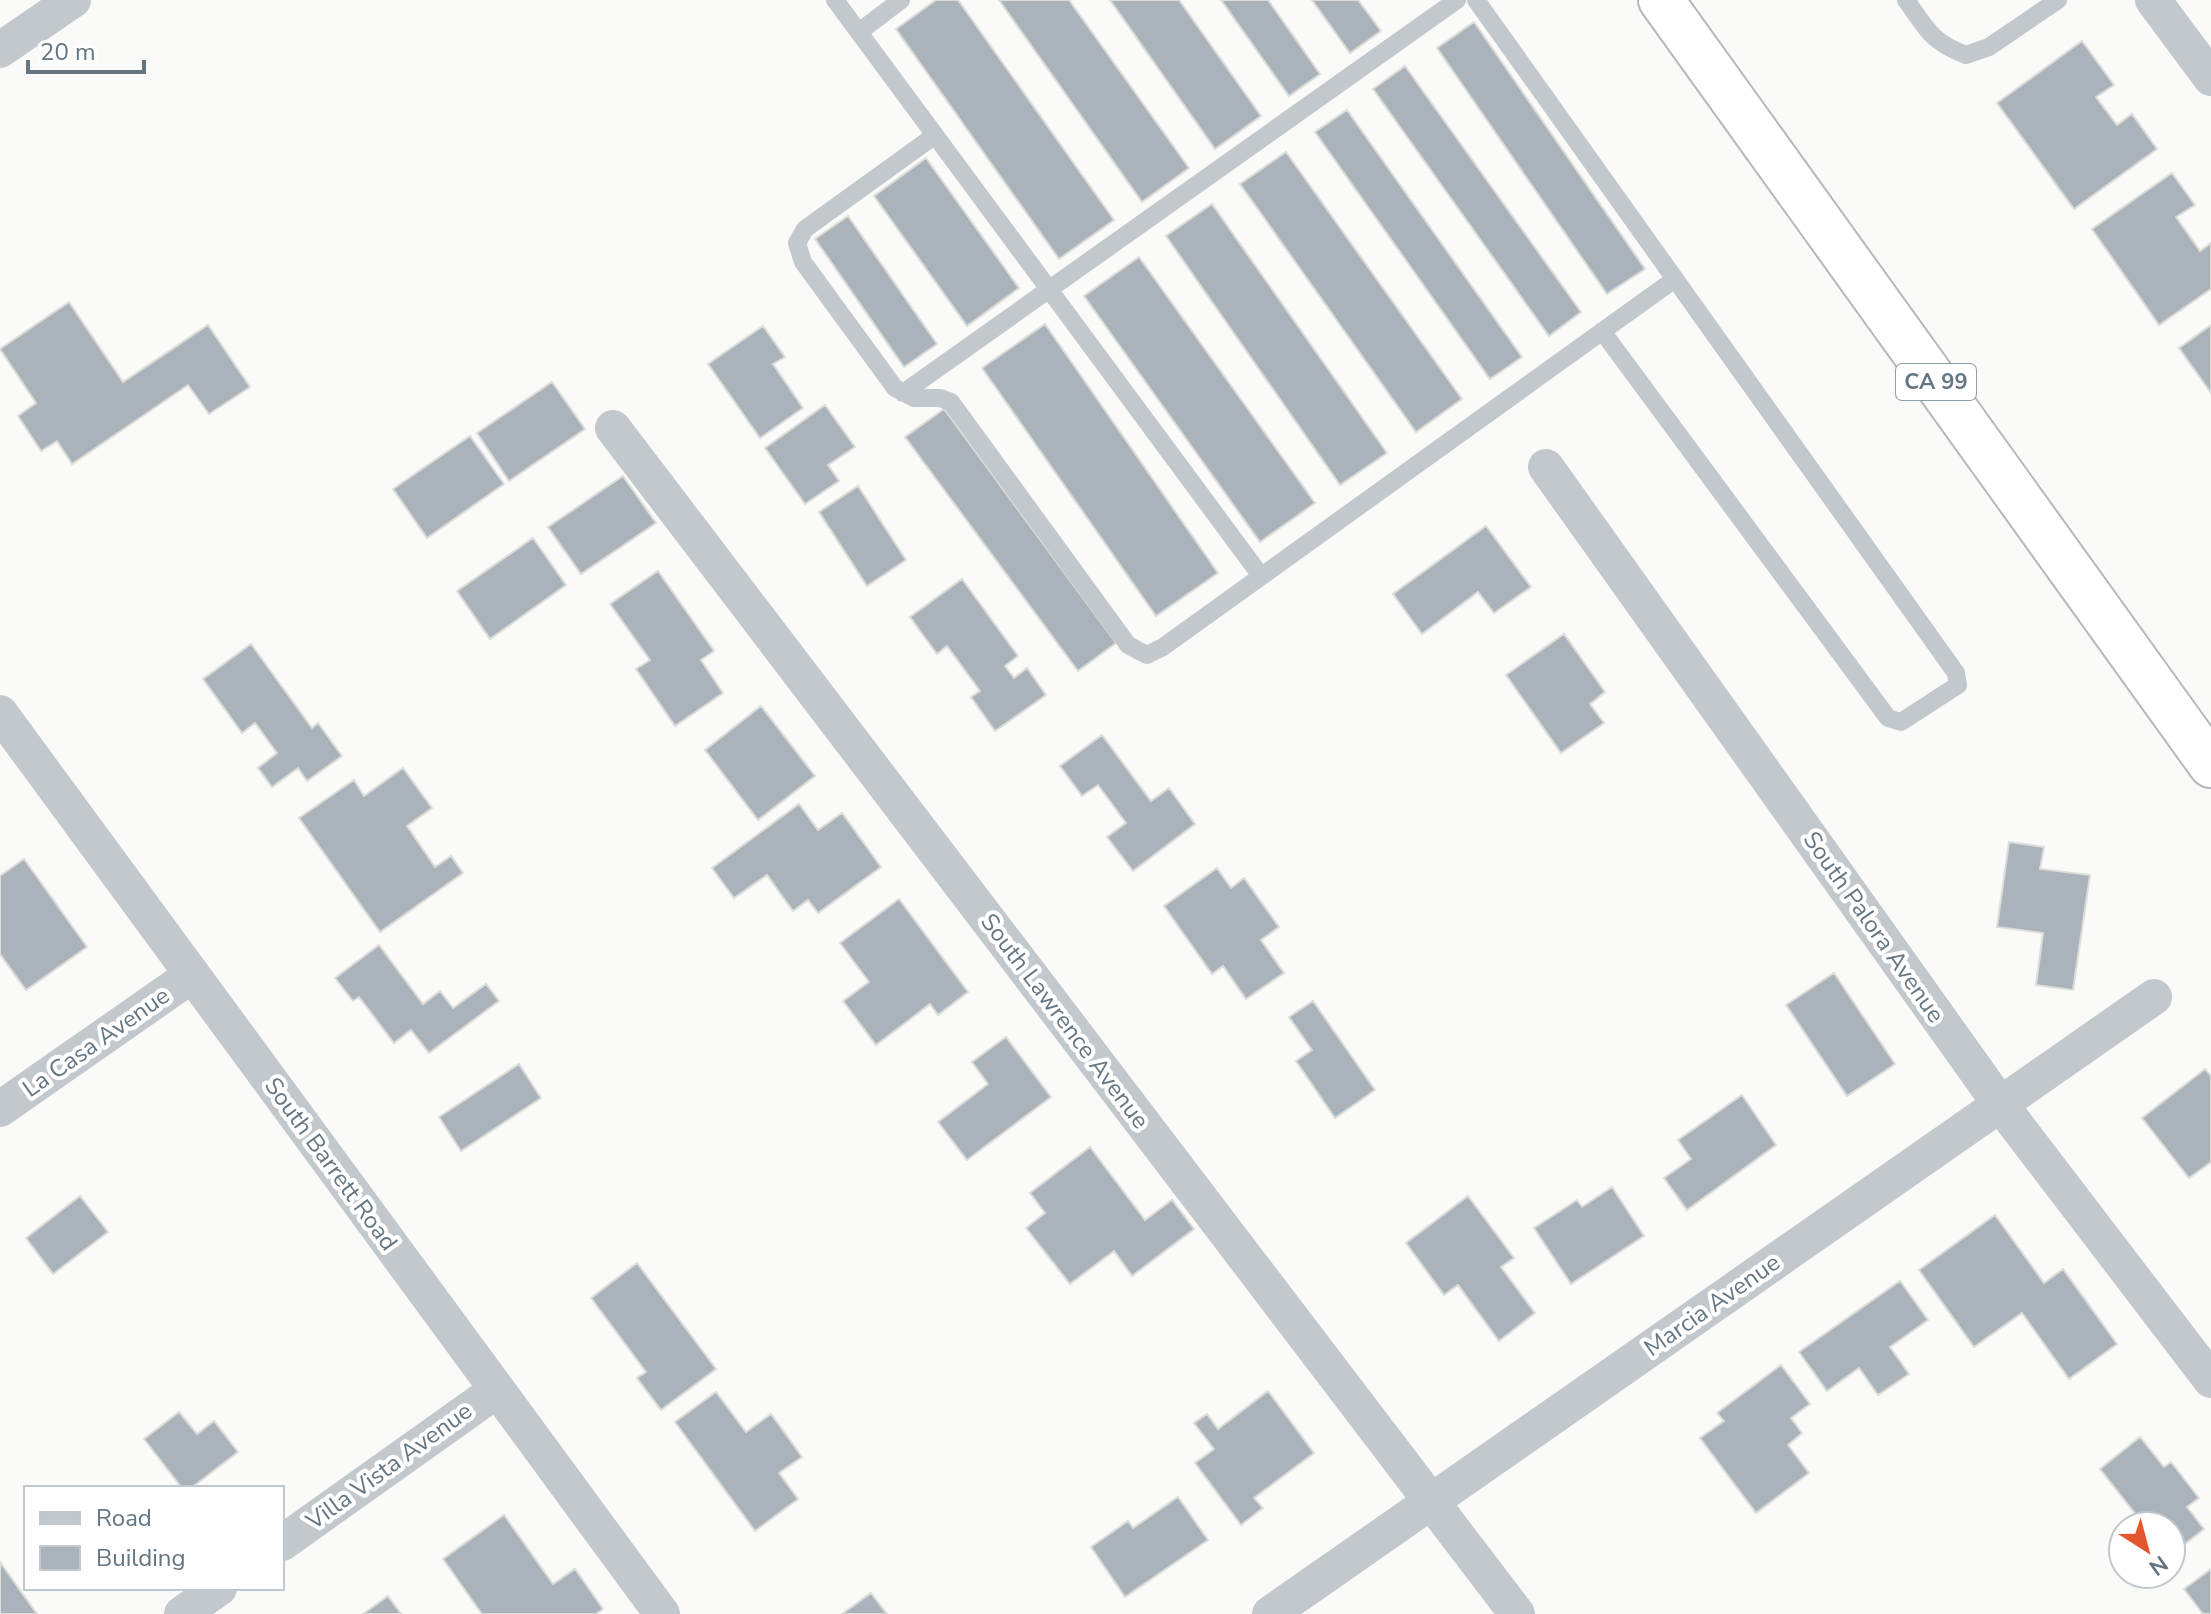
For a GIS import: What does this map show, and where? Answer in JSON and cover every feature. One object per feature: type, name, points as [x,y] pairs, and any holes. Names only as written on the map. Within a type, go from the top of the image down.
[{"type":"highway","name":"CA 99","points":[[1661,0],[2211,765]]},
{"type":"street","points":[[0,50],[73,0]]},
{"type":"street","points":[[2153,0],[2211,78]]},
{"type":"street","name":"South Lawrence Avenue","points":[[613,428],[1517,1614]]},
{"type":"street","name":"South Palora Avenue","points":[[1546,467],[2000,1104],[2211,1380]]},
{"type":"street","name":"South Barrett Road","points":[[0,713],[662,1614]]},
{"type":"street","name":"La Casa Avenue","points":[[0,1109],[192,975]]},
{"type":"street","name":"Marcia Avenue","points":[[1270,1614],[2154,997]]},
{"type":"street","name":"Villa Vista Avenue","points":[[284,1542],[497,1390]]},
{"type":"street","points":[[182,1614],[216,1590]]},
{"type":"lane","points":[[835,0],[1261,576]]},
{"type":"lane","points":[[859,32],[901,0]]},
{"type":"lane","points":[[903,393],[1457,0]]},
{"type":"lane","points":[[1476,0],[1956,673],[1958,685],[1901,722],[1888,718],[1602,331]]},
{"type":"lane","points":[[1906,0],[1934,39],[1966,55],[1989,47],[2058,0]]},
{"type":"lane","points":[[934,136],[805,229],[797,243],[803,262],[895,388],[914,398],[940,398],[951,402],[1128,645],[1147,655],[1163,647],[1675,279]]},
{"type":"building","points":[[936,0],[958,0],[1114,220],[1059,259],[896,29]]},
{"type":"building","points":[[999,0],[1069,0],[1189,168],[1142,202]]},
{"type":"building","points":[[1110,0],[1179,0],[1261,116],[1215,149]]},
{"type":"building","points":[[1221,0],[1268,0],[1320,74],[1289,96]]},
{"type":"building","points":[[1312,0],[1358,0],[1381,31],[1350,53]]},
{"type":"building","points":[[1474,22],[1645,269],[1607,294],[1437,48]]},
{"type":"building","points":[[2082,41],[2114,85],[2096,97],[2117,125],[2132,114],[2157,149],[2074,209],[1997,103]]},
{"type":"building","points":[[1405,66],[1581,312],[1549,336],[1373,89]]},
{"type":"building","points":[[1347,110],[1522,357],[1490,379],[1315,132]]},
{"type":"building","points":[[1286,152],[1462,399],[1416,432],[1240,184]]},
{"type":"building","points":[[926,158],[1019,288],[967,326],[874,196]]},
{"type":"building","points":[[2172,173],[2195,205],[2176,217],[2200,251],[2211,243],[2211,289],[2159,325],[2092,229]]},
{"type":"building","points":[[1212,204],[1387,453],[1340,485],[1166,236]]},
{"type":"building","points":[[848,216],[937,344],[904,367],[815,239]]},
{"type":"building","points":[[1139,257],[1315,503],[1260,542],[1084,296]]},
{"type":"building","points":[[69,302],[123,382],[208,325],[250,387],[209,414],[188,385],[72,464],[57,441],[41,451],[18,416],[36,403],[0,349]]},
{"type":"building","points":[[1045,324],[1218,573],[1156,616],[982,368]]},
{"type":"building","points":[[2211,325],[2211,393],[2179,348]]},
{"type":"building","points":[[763,326],[785,357],[773,364],[803,408],[760,438],[708,364]]},
{"type":"building","points":[[552,382],[585,429],[509,481],[477,433]]},
{"type":"building","points":[[825,405],[855,447],[828,465],[839,481],[805,504],[765,448]]},
{"type":"building","points":[[944,409],[1116,643],[1078,671],[905,437]]},
{"type":"building","points":[[470,436],[504,484],[427,538],[393,489]]},
{"type":"building","points":[[623,476],[656,523],[581,574],[548,527]]},
{"type":"building","points":[[858,486],[906,560],[867,586],[819,512]]},
{"type":"building","points":[[1486,526],[1531,587],[1494,613],[1478,592],[1422,634],[1393,594]]},
{"type":"building","points":[[533,538],[566,585],[490,639],[457,591]]},
{"type":"building","points":[[658,571],[714,651],[701,660],[723,693],[675,726],[636,669],[650,660],[610,604]]},
{"type":"building","points":[[962,579],[1018,656],[1005,666],[1014,678],[1027,668],[1046,695],[995,731],[971,697],[980,691],[947,646],[937,654],[910,617]]},
{"type":"building","points":[[1564,634],[1605,692],[1590,704],[1604,723],[1561,753],[1506,675]]},
{"type":"building","points":[[251,644],[312,728],[318,723],[342,756],[307,781],[298,768],[272,787],[258,768],[277,753],[255,723],[242,733],[203,679]]},
{"type":"building","points":[[761,706],[815,776],[758,820],[705,750]]},
{"type":"building","points":[[1102,735],[1151,801],[1169,788],[1195,824],[1133,871],[1107,837],[1126,823],[1098,785],[1082,796],[1060,766]]},
{"type":"building","points":[[403,768],[432,808],[407,826],[435,867],[451,856],[463,873],[380,932],[299,818],[354,780],[364,796]]},
{"type":"building","points":[[799,804],[818,830],[842,813],[881,867],[818,913],[808,900],[793,911],[767,875],[734,898],[712,868]]},
{"type":"building","points":[[2009,842],[2044,847],[2040,869],[2090,875],[2073,990],[2036,985],[2043,933],[1997,927]]},
{"type":"building","points":[[24,859],[87,947],[26,990],[0,954],[0,876]]},
{"type":"building","points":[[1217,868],[1231,888],[1244,878],[1279,927],[1261,940],[1284,973],[1246,999],[1223,966],[1212,974],[1164,906]]},
{"type":"building","points":[[899,899],[968,992],[938,1015],[930,1004],[876,1045],[843,1001],[869,982],[840,943]]},
{"type":"building","points":[[379,945],[423,1004],[440,991],[453,1008],[486,984],[499,1001],[429,1053],[411,1030],[394,1043],[359,997],[353,1001],[335,978]]},
{"type":"building","points":[[1834,973],[1895,1064],[1847,1096],[1786,1005]]},
{"type":"building","points":[[1313,1001],[1375,1090],[1335,1118],[1296,1061],[1312,1050],[1289,1017]]},
{"type":"building","points":[[1006,1037],[1051,1097],[967,1160],[938,1122],[988,1084],[972,1062]]},
{"type":"building","points":[[519,1064],[541,1098],[461,1151],[439,1117]]},
{"type":"building","points":[[2205,1069],[2211,1076],[2211,1162],[2189,1178],[2142,1118]]},
{"type":"building","points":[[1742,1095],[1776,1145],[1687,1210],[1664,1178],[1691,1159],[1678,1140]]},
{"type":"building","points":[[1090,1147],[1145,1220],[1172,1200],[1194,1229],[1132,1276],[1114,1251],[1070,1284],[1026,1228],[1045,1213],[1030,1193]]},
{"type":"building","points":[[1612,1187],[1644,1236],[1571,1284],[1534,1228],[1577,1200],[1582,1207]]},
{"type":"building","points":[[80,1196],[108,1232],[53,1274],[26,1238]]},
{"type":"building","points":[[1468,1196],[1514,1258],[1501,1267],[1535,1313],[1499,1341],[1458,1285],[1444,1295],[1406,1243]]},
{"type":"building","points":[[1995,1215],[2044,1283],[2063,1269],[2117,1344],[2069,1379],[2022,1313],[1974,1347],[1919,1270]]},
{"type":"building","points":[[637,1263],[716,1369],[661,1410],[637,1378],[646,1372],[591,1298]]},
{"type":"building","points":[[1900,1281],[1928,1320],[1890,1347],[1909,1374],[1878,1395],[1859,1368],[1827,1391],[1799,1352]]},
{"type":"building","points":[[1781,1365],[1810,1404],[1791,1418],[1802,1433],[1788,1445],[1809,1473],[1756,1513],[1700,1438],[1724,1421],[1717,1413]]},
{"type":"building","points":[[1268,1391],[1314,1453],[1254,1498],[1263,1508],[1241,1525],[1195,1463],[1214,1449],[1194,1423],[1207,1414],[1218,1429]]},
{"type":"building","points":[[716,1392],[746,1432],[771,1414],[802,1457],[779,1473],[798,1499],[755,1531],[675,1422]]},
{"type":"building","points":[[179,1412],[197,1434],[214,1421],[238,1452],[194,1486],[180,1486],[144,1439]]},
{"type":"building","points":[[2140,1437],[2164,1467],[2171,1462],[2199,1498],[2187,1507],[2204,1529],[2187,1542],[2187,1510],[2132,1510],[2100,1469]]},
{"type":"building","points":[[1178,1497],[1208,1540],[1125,1597],[1091,1547],[1128,1521],[1133,1528]]},
{"type":"building","points":[[504,1515],[553,1584],[575,1569],[603,1609],[596,1614],[482,1614],[443,1559]]},
{"type":"building","points":[[0,1562],[37,1614],[0,1614]]},
{"type":"building","points":[[2211,1569],[2211,1614],[2203,1614],[2185,1590]]},
{"type":"building","points":[[871,1593],[887,1614],[842,1614]]},
{"type":"building","points":[[388,1596],[401,1614],[363,1614]]}]
